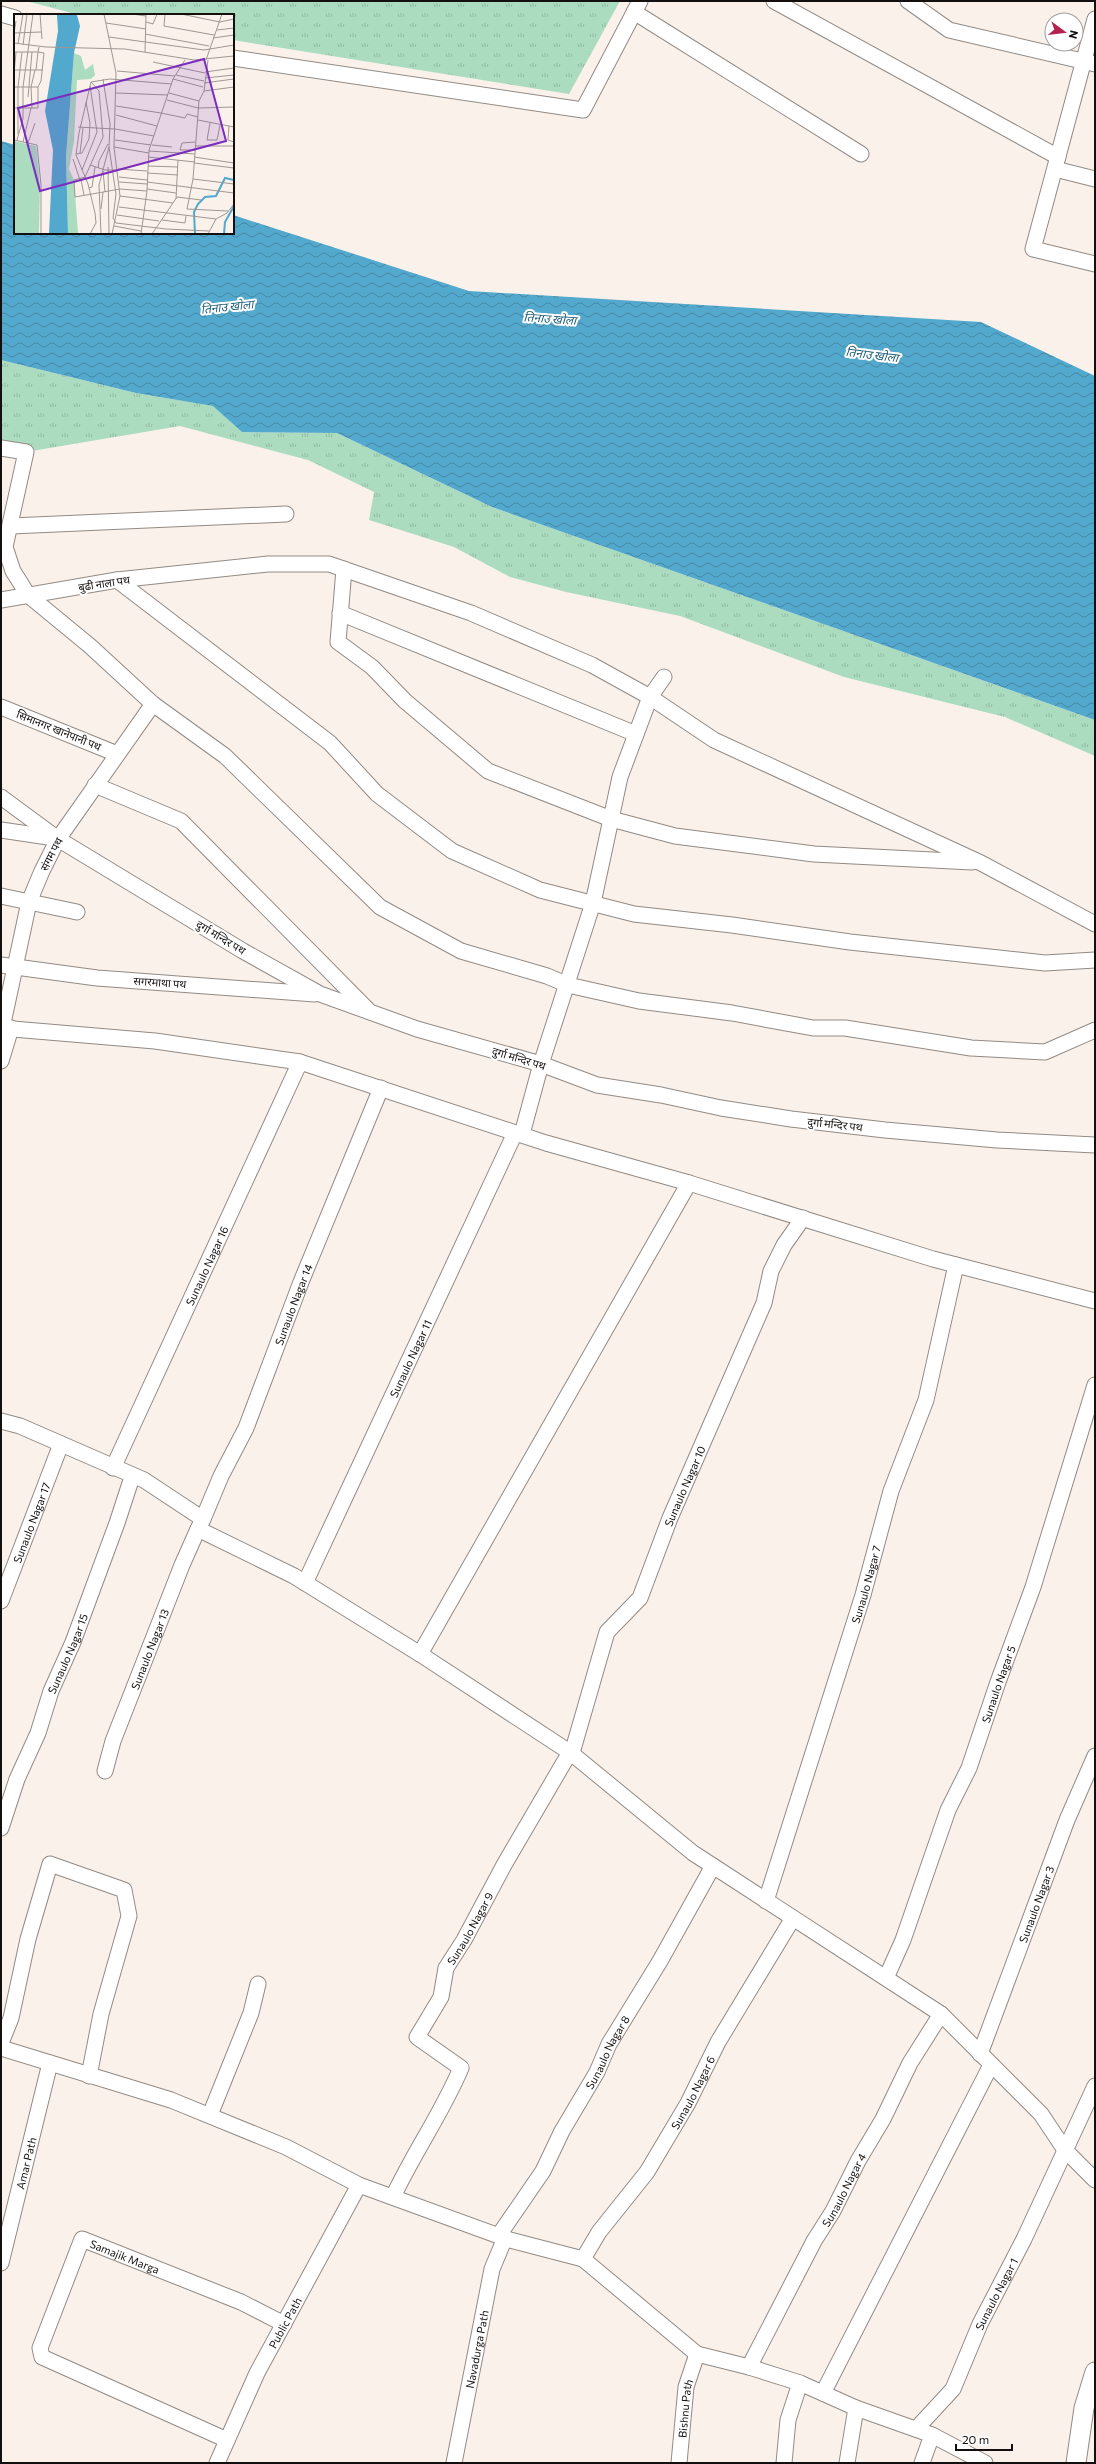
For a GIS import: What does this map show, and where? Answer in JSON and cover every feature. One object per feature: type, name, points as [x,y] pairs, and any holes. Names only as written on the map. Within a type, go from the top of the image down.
[{"type":"street","points":[[774,1],[1056,163],[1095,179]]},
{"type":"street","points":[[908,1],[949,30],[1089,63]]},
{"type":"street","points":[[234,58],[583,110],[637,7],[861,154]]},
{"type":"street","points":[[1,14],[14,18]]},
{"type":"street","points":[[1095,19],[1089,63],[1056,163],[1033,249],[1095,264]]},
{"type":"street","points":[[1,448],[26,452],[11,526],[3,547],[13,571],[28,595],[90,646],[153,704],[225,756],[380,907],[461,951],[547,976],[568,985],[639,1001],[732,1013],[813,1028],[845,1028],[971,1048],[1045,1052],[1095,1030]]},
{"type":"street","points":[[11,526],[286,514]]},
{"type":"street","name":"बुढी नाला पथ","points":[[1,600],[117,580],[268,564],[329,564],[471,613],[592,665],[650,697],[714,740],[981,863],[1095,924]]},
{"type":"street","points":[[344,569],[338,642],[372,667],[406,701],[488,771],[611,819],[675,836],[814,854],[981,863]]},
{"type":"street","points":[[117,580],[330,743],[377,794],[452,851],[540,890],[634,914],[732,925],[850,942],[1045,963],[1095,960]]},
{"type":"street","points":[[340,613],[636,734]]},
{"type":"street","name":"Sunaulo Nagar 11","points":[[305,1583],[518,1133],[568,985],[593,904],[620,778],[650,697],[664,677]]},
{"type":"street","name":"संगम पथ","points":[[1,1061],[5,1028],[8,966],[29,902],[58,839],[153,704]]},
{"type":"street","name":"सिमानगर खानेपानी पथ","points":[[1,706],[117,754]]},
{"type":"street","points":[[95,785],[181,821],[370,1012]]},
{"type":"street","name":"दुर्गा मन्दिर पथ","points":[[1,797],[58,839],[243,951],[320,994],[417,1029],[541,1064],[597,1085],[791,1119],[997,1140],[1095,1145]]},
{"type":"street","points":[[1,830],[58,839]]},
{"type":"street","points":[[1,896],[77,912]]},
{"type":"street","name":"सगरमाथा पथ","points":[[8,966],[97,978],[320,994]]},
{"type":"street","points":[[5,1028],[155,1041],[300,1062],[518,1133],[689,1183],[956,1265],[1095,1302]]},
{"type":"street","name":"Sunaulo Nagar 16","points":[[113,1468],[300,1062]]},
{"type":"street","name":"Sunaulo Nagar 14","points":[[201,1524],[221,1476],[246,1428],[301,1282],[381,1088]]},
{"type":"street","points":[[420,1654],[689,1183]]},
{"type":"street","name":"Sunaulo Nagar 10","points":[[571,1753],[607,1632],[640,1598],[670,1518],[764,1303],[770,1270],[784,1245],[803,1218]]},
{"type":"street","name":"Sunaulo Nagar 7","points":[[766,1901],[863,1595],[891,1491],[926,1400],[956,1265]]},
{"type":"street","name":"Sunaulo Nagar 5","points":[[886,1978],[903,1940],[948,1810],[969,1768],[998,1682],[1033,1587],[1095,1385]]},
{"type":"street","points":[[1,1420],[20,1426],[132,1477],[144,1480],[201,1524],[305,1583],[420,1654],[571,1753],[693,1853],[941,2014],[1041,2114],[1066,2150],[1095,2180]]},
{"type":"street","name":"Sunaulo Nagar 17","points":[[1,1601],[61,1444]]},
{"type":"street","name":"Sunaulo Nagar 15","points":[[1,1828],[16,1779],[38,1733],[51,1692],[73,1642],[132,1477]]},
{"type":"street","name":"Sunaulo Nagar 13","points":[[105,1771],[113,1742],[182,1565],[201,1524]]},
{"type":"street","name":"Sunaulo Nagar 9","points":[[393,2197],[410,2160],[446,2103],[462,2068],[417,2036],[442,1997],[446,1968],[464,1940],[504,1865],[571,1753]]},
{"type":"street","name":"Sunaulo Nagar 3","points":[[980,2054],[1067,1820],[1095,1756]]},
{"type":"street","points":[[1,2043],[11,2018],[28,1939],[50,1864],[124,1890],[129,1916],[101,2014],[89,2076]]},
{"type":"street","name":"Sunaulo Nagar 8","points":[[502,2237],[543,2171],[562,2131],[597,2072],[609,2044],[660,1961],[713,1866]]},
{"type":"street","name":"Sunaulo Nagar 6","points":[[583,2259],[599,2232],[647,2172],[688,2103],[718,2042],[793,1918]]},
{"type":"street","points":[[210,2115],[251,2013],[258,1984]]},
{"type":"street","name":"Sunaulo Nagar 4","points":[[749,2367],[814,2241],[833,2211],[858,2161],[883,2119],[910,2063],[941,2014]]},
{"type":"street","points":[[1,2048],[171,2100],[286,2147],[359,2185],[502,2237],[583,2259],[697,2354],[749,2367],[800,2383],[856,2408],[932,2435],[985,2463]]},
{"type":"street","name":"Amar Path","points":[[1,2263],[50,2063]]},
{"type":"street","points":[[822,2393],[991,2065]]},
{"type":"street","name":"Sunaulo Nagar 1","points":[[916,2429],[953,2389],[980,2324],[1024,2239],[1095,2086]]},
{"type":"street","name":"Public Path","points":[[217,2463],[257,2374],[359,2185]]},
{"type":"street","name":"Navadurga Path","points":[[454,2463],[492,2269],[502,2237]]},
{"type":"street","name":"Samajik Marga","points":[[228,2440],[42,2357],[40,2348],[82,2239],[241,2302],[284,2324]]},
{"type":"street","name":"Bishnu Path","points":[[679,2463],[686,2387],[697,2354]]},
{"type":"street","points":[[1076,2463],[1084,2408],[1095,2372]]},
{"type":"street","points":[[784,2463],[788,2420],[800,2383]]},
{"type":"street","points":[[848,2463],[856,2408]]},
{"type":"street","points":[[922,2463],[932,2435]]},
{"type":"green space","points":[[26,1],[620,1],[569,94],[234,40],[234,14],[75,14]]},
{"type":"green space","points":[[1,360],[136,393],[214,406],[242,432],[337,433],[492,507],[1095,720],[1095,756],[1005,717],[844,677],[680,616],[566,592],[510,577],[454,547],[369,520],[374,492],[308,460],[180,426],[26,452],[1,448]]},
{"type":"water","name":"तिनाउ खोला","points":[[1,141],[14,145],[14,234],[234,234],[234,215],[469,291],[981,322],[1095,376],[1095,720],[492,507],[337,433],[242,432],[213,406],[136,393],[1,360]]}]
